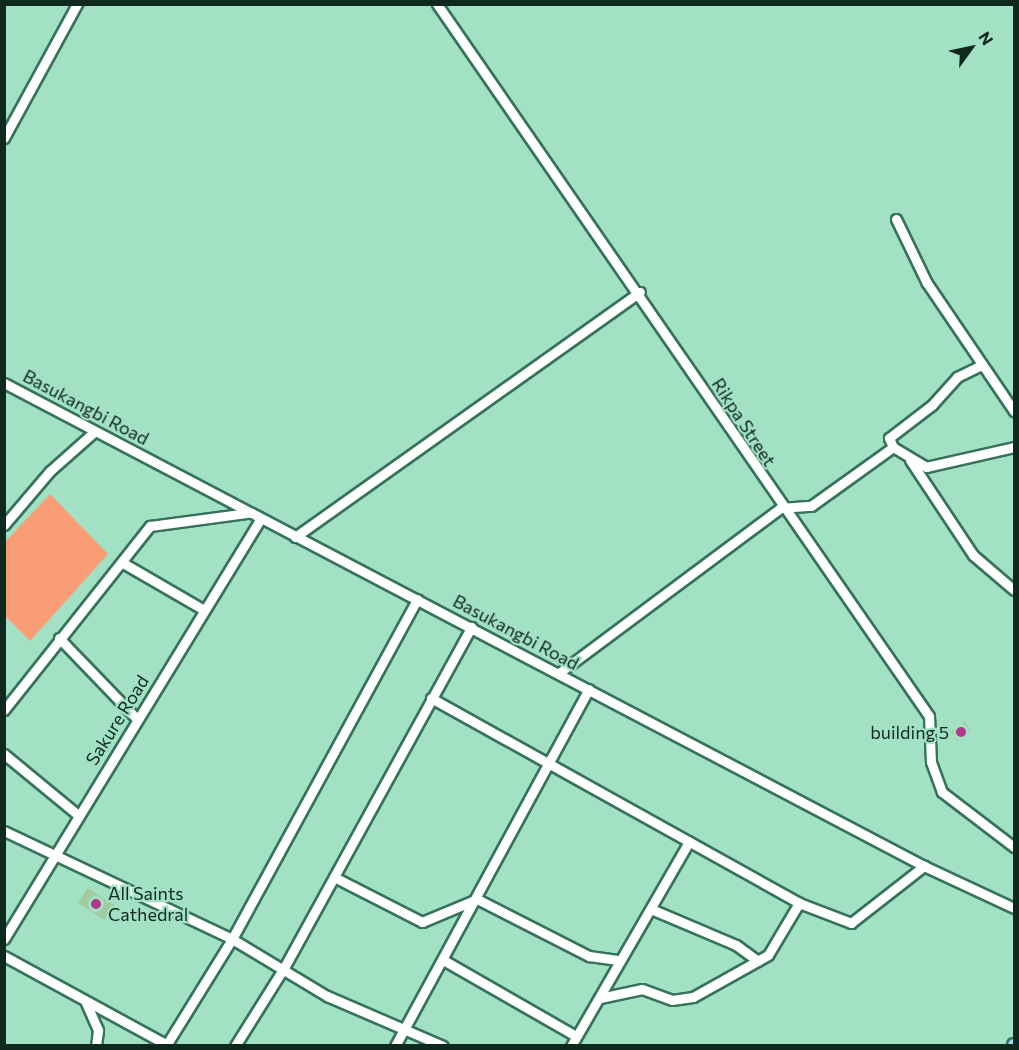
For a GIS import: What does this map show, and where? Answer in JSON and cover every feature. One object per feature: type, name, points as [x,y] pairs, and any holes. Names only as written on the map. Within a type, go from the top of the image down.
[{"type":"street","points":[[4,138],[77,4]]},
{"type":"street","name":"Rikpa Street","points":[[437,4],[640,292],[780,508],[929,716],[931,762],[942,792],[1014,847]]},
{"type":"street","points":[[896,219],[927,283],[980,366],[1014,411]]},
{"type":"street","points":[[295,537],[640,292]]},
{"type":"street","points":[[980,366],[957,377],[932,405],[889,438],[893,447],[910,460],[926,467],[1014,447]]},
{"type":"street","name":"Basukangbi Road","points":[[4,383],[260,520],[589,688],[924,866],[1014,908]]},
{"type":"street","points":[[5,524],[50,471],[94,432]]},
{"type":"street","points":[[560,673],[780,508],[811,506],[893,447]]},
{"type":"street","points":[[910,460],[973,555],[1014,590]]},
{"type":"street","points":[[4,710],[59,638],[123,563],[150,526],[248,513]]},
{"type":"street","name":"Sakure Road","points":[[4,939],[53,855],[260,520]]},
{"type":"street","points":[[123,563],[204,610]]},
{"type":"street","points":[[4,956],[86,1003],[168,1045],[232,939],[417,599]]},
{"type":"street","points":[[235,1046],[285,966],[471,627]]},
{"type":"street","points":[[59,638],[137,719]]},
{"type":"street","points":[[395,1046],[445,961],[589,688]]},
{"type":"street","points":[[431,698],[799,903],[851,923],[924,866]]},
{"type":"street","points":[[5,756],[78,815]]},
{"type":"street","points":[[4,831],[285,966],[327,996],[407,1026],[443,1046]]},
{"type":"street","points":[[571,1046],[600,998],[618,960],[651,909],[689,842]]},
{"type":"street","points":[[334,877],[422,922],[477,899],[589,956],[618,960]]},
{"type":"street","points":[[600,998],[642,988],[672,1000],[693,997],[772,951],[799,903]]},
{"type":"street","points":[[651,909],[736,945],[758,961]]},
{"type":"street","points":[[445,961],[576,1036]]},
{"type":"street","points":[[86,1003],[98,1030],[96,1046]]},
{"type":"shaded area","points":[[50,494],[108,554],[30,641],[5,616],[5,542]]},
{"type":"building","name":"building 5","points":[[965,722],[971,731],[957,741],[951,732]]},
{"type":"building","name":"All Saints Cathedral","points":[[88,888],[114,905],[104,920],[78,903]]},
{"type":"place","name":"building 5","points":[[961,732]]},
{"type":"place","name":"All Saints Cathedral","points":[[96,904]]}]
